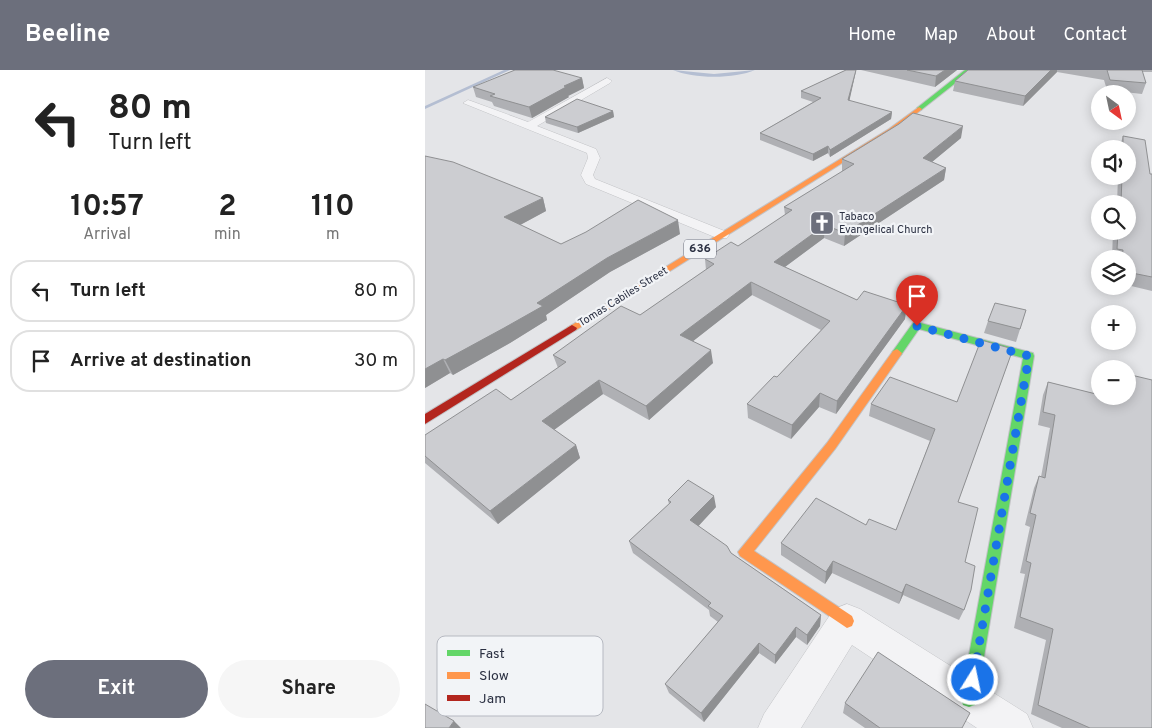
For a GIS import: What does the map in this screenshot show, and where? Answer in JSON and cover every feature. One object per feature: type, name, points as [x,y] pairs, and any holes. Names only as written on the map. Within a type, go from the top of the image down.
[{"type":"main road","name":"Tomas Cabiles Street","points":[[425,420],[891,130],[969,70]]},
{"type":"main road","points":[[847,622],[745,552],[831,446],[917,326],[1029,356],[969,699]]},
{"type":"street","points":[[778,728],[847,622],[1013,728]]},
{"type":"lane","points":[[529,126],[607,81]]},
{"type":"lane","points":[[468,103],[592,150],[594,158],[587,175],[590,181],[722,235]]},
{"type":"building","points":[[515,70],[553,70],[582,78],[564,86],[566,87],[529,107],[490,96],[495,94],[473,87]]},
{"type":"building","points":[[846,70],[856,70],[848,100],[892,112],[830,150],[828,146],[813,154],[760,133],[821,98],[801,91]]},
{"type":"building","points":[[907,70],[945,70],[936,76]]},
{"type":"building","points":[[968,70],[1051,70],[1025,96],[955,81]]},
{"type":"building","points":[[1107,70],[1142,70],[1146,83],[1110,80]]},
{"type":"building","points":[[577,99],[613,111],[577,127],[545,117]]},
{"type":"building","points":[[913,113],[963,126],[923,158],[946,168],[845,233],[825,225],[774,262],[857,300],[864,291],[907,305],[837,401],[820,393],[792,425],[747,404],[774,376],[777,377],[830,321],[751,282],[680,335],[711,350],[646,406],[599,380],[542,421],[576,445],[490,511],[425,456],[425,435],[496,389],[511,400],[566,362],[553,355],[621,306],[640,315],[714,264],[705,259],[731,242],[738,246],[792,210],[784,207],[854,164],[842,159],[899,124]]},
{"type":"building","points":[[1123,136],[1145,140],[1150,174],[1152,174],[1152,277],[1136,274],[1136,250],[1117,249],[1118,240],[1136,240],[1136,195],[1121,195],[1122,185],[1136,185],[1136,140],[1123,140]]},
{"type":"building","points":[[425,156],[453,162],[543,198],[504,217],[561,244],[586,232],[638,200],[678,220],[607,258],[537,303],[543,306],[425,369]]},
{"type":"building","points":[[995,303],[1026,310],[1020,329],[988,321]]},
{"type":"building","points":[[981,340],[1013,349],[958,502],[978,508],[965,562],[975,566],[971,590],[964,610],[906,584],[902,593],[833,561],[826,572],[781,543],[816,498],[866,525],[869,519],[896,530],[935,429],[871,404],[890,377],[957,402]]},
{"type":"building","points":[[1136,376],[1152,380],[1152,728],[1090,728],[1038,705],[1053,629],[1020,617],[1031,563],[1026,561],[1036,515],[1030,513],[1039,476],[1045,478],[1055,415],[1043,412],[1048,382],[1091,393],[1091,405],[1136,405]]},
{"type":"building","points":[[688,480],[714,496],[690,520],[727,546],[731,553],[821,615],[807,635],[796,627],[775,655],[759,643],[701,713],[665,684],[723,616],[708,606],[711,603],[629,541],[671,502],[668,500]]},
{"type":"building","points":[[878,652],[970,713],[962,728],[880,728],[845,703]]},
{"type":"building","points":[[425,704],[437,711],[437,716],[445,716],[454,721],[449,728],[425,728]]},
{"type":"waterway","points":[[425,108],[508,70]]},
{"type":"waterway","points":[[675,70],[714,75],[743,73],[753,70]]},
{"type":"traffic: fast","points":[[919,109],[969,70]]},
{"type":"traffic: fast","points":[[897,353],[917,325],[1029,356],[969,699]]},
{"type":"traffic: slow","points":[[572,328],[891,130],[919,109]]},
{"type":"traffic: slow","points":[[847,621],[745,552],[831,446],[897,353]]},
{"type":"traffic: jam","points":[[425,420],[572,328]]},
{"type":"place","name":"Tabaco Evangelical Church","points":[[822,223]]},
{"type":"route","points":[[917,326],[1029,356],[973,680]]}]
